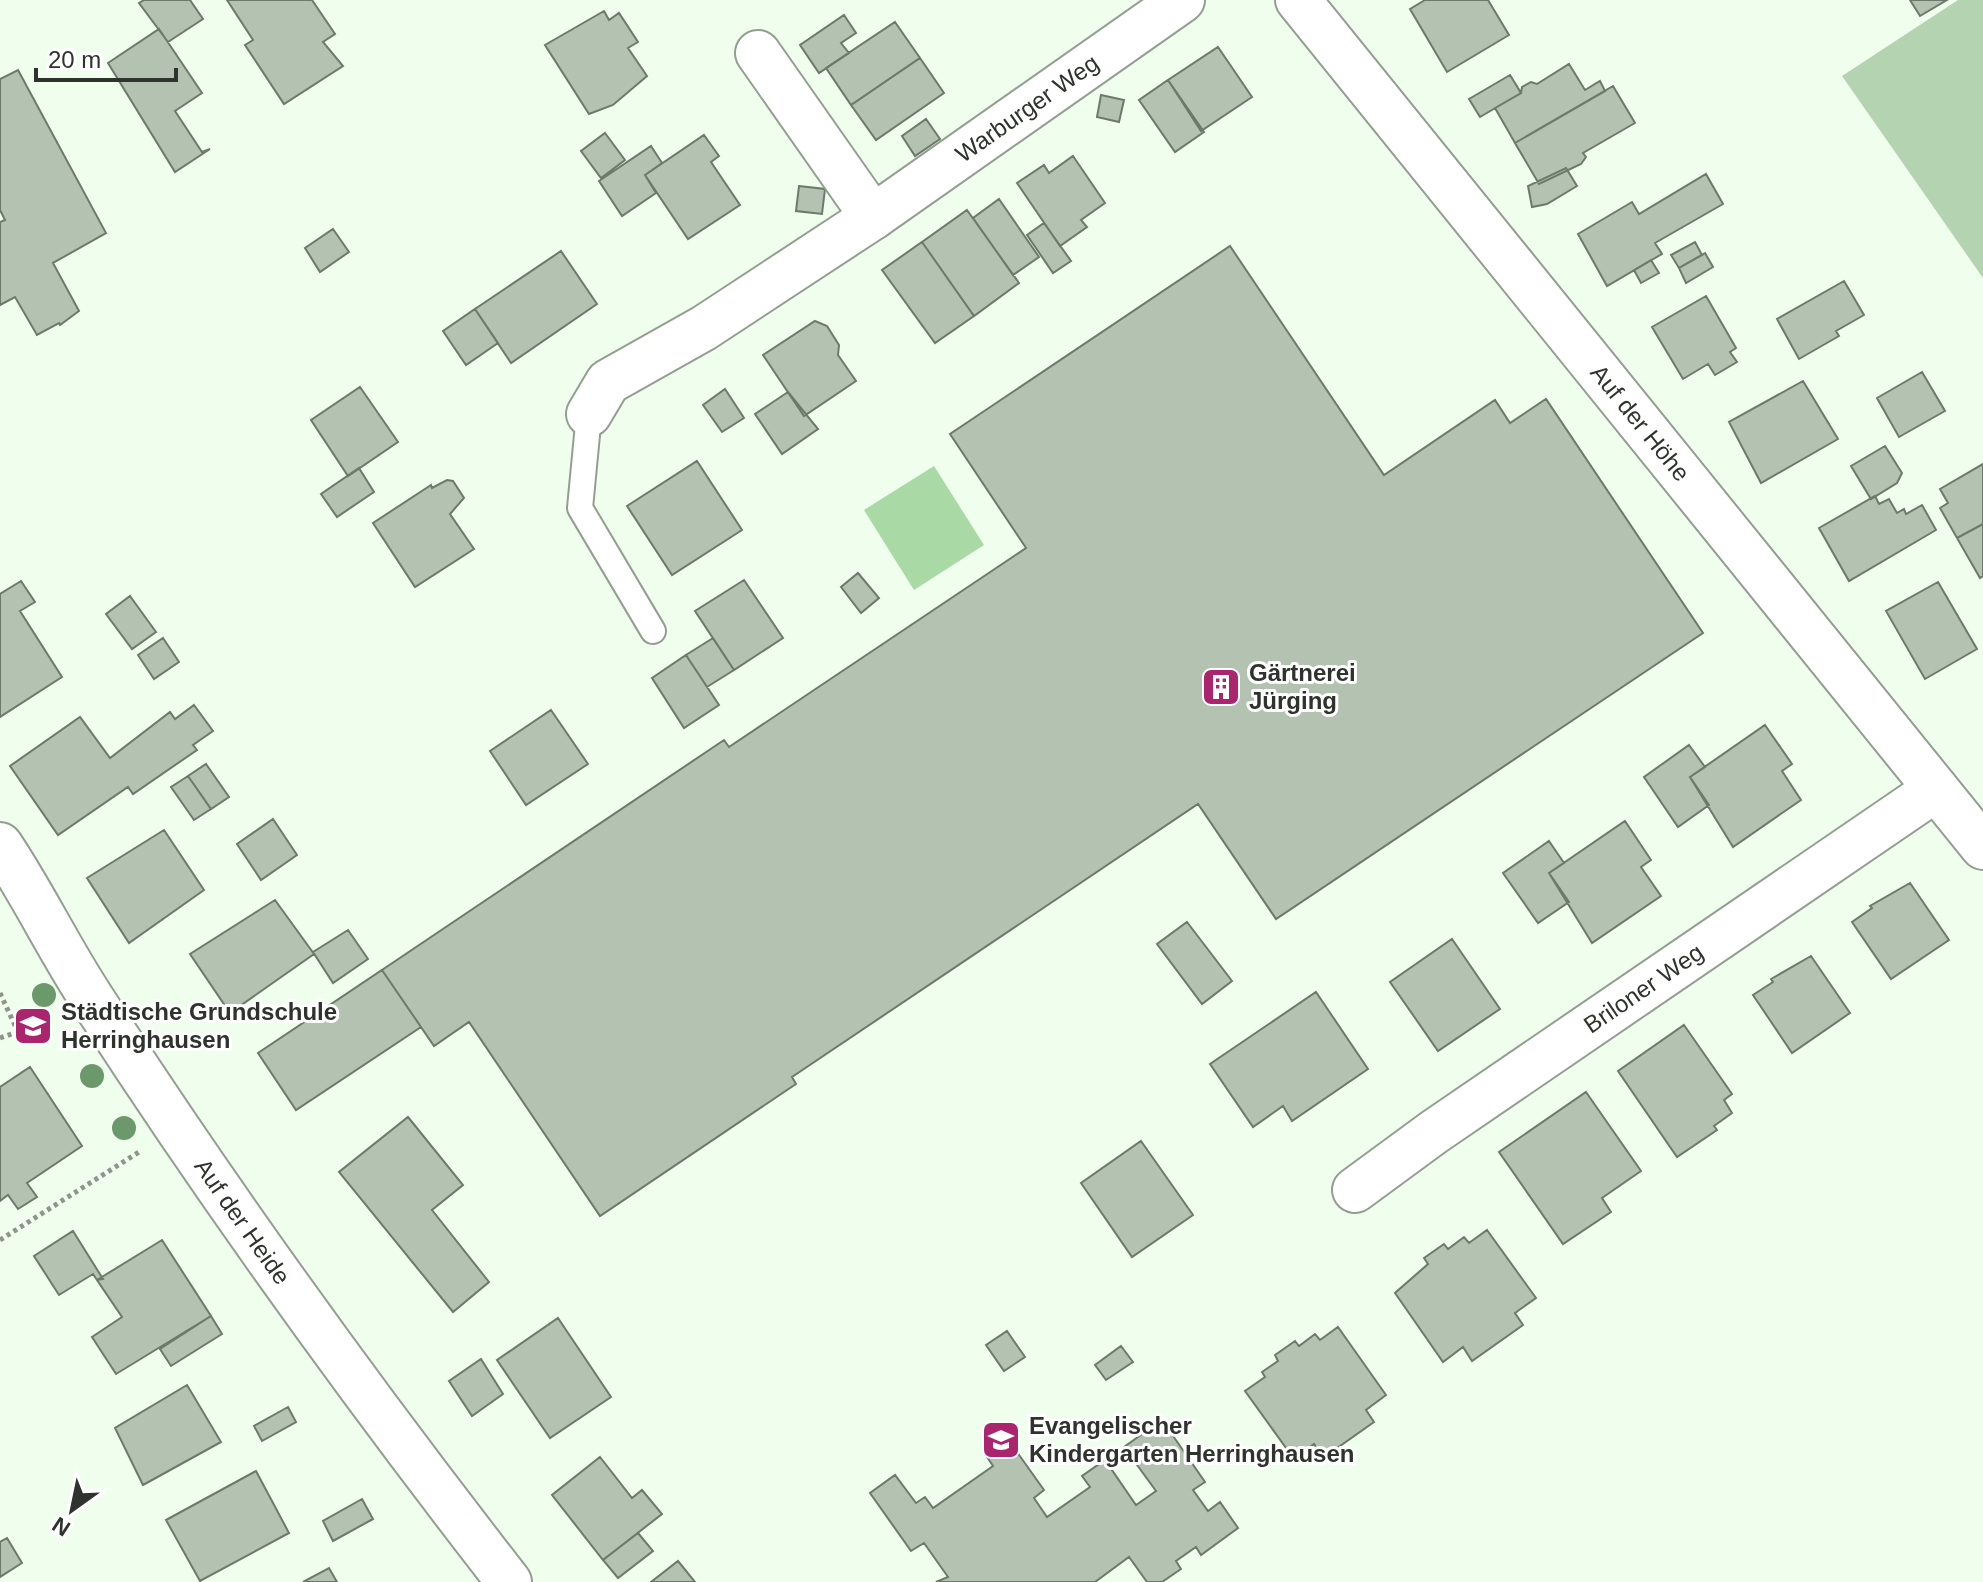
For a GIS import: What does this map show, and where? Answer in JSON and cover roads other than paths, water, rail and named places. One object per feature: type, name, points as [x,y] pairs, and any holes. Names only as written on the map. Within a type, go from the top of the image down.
[{"type":"street","name":"Warburger Weg","points":[[589,414],[608,382],[704,328],[873,217],[1182,0]]},
{"type":"street","name":"Auf der Höhe","points":[[1298,0],[1983,847]]},
{"type":"street","points":[[758,53],[873,217]]},
{"type":"street","name":"Briloner Weg","points":[[1355,1190],[1434,1132],[1936,789]]},
{"type":"street","name":"Auf der Heide","points":[[0,845],[88,993],[177,1128],[316,1328],[509,1582]]},
{"type":"lane","points":[[589,414],[580,508],[653,631]]},
{"type":"place","name":"Gärtnerei Jürging","points":[[1221,687]]},
{"type":"place","name":"Städtische Grundschule Herringhausen","points":[[33,1026]]},
{"type":"place","name":"Evangelischer Kindergarten Herringhausen","points":[[1001,1440]]}]
